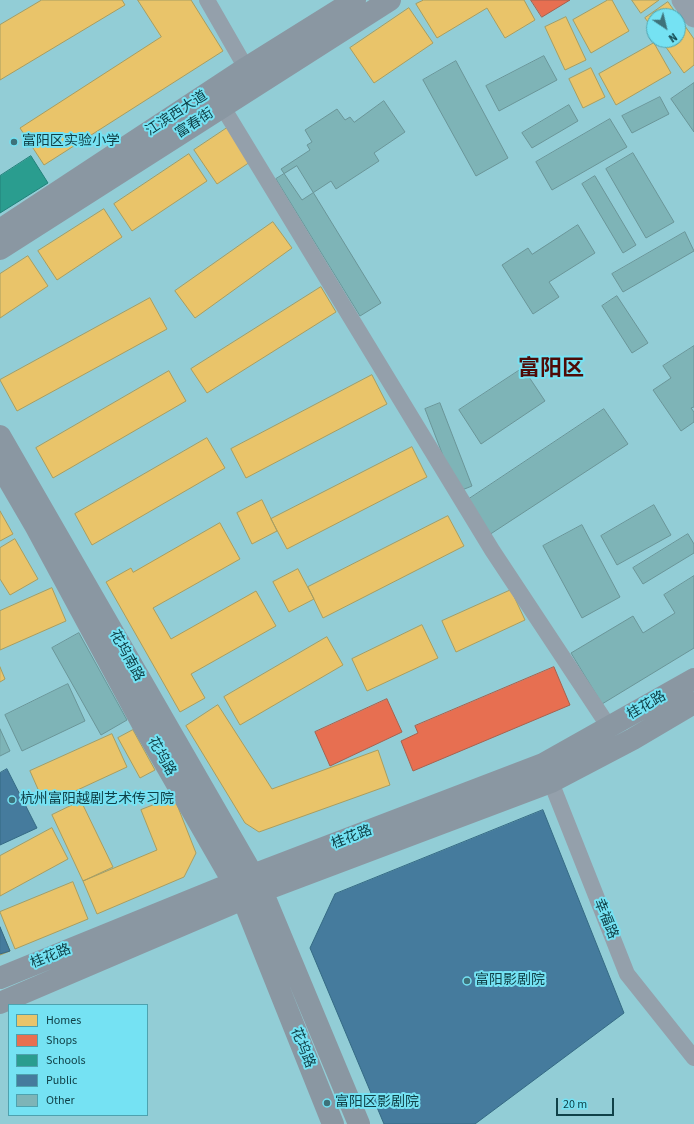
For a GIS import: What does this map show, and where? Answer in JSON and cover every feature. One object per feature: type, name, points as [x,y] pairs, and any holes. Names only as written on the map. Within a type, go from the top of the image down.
[{"type":"main road","name":"江滨西大道","points":[[0,230],[246,68],[355,0]]},
{"type":"main road","name":"富春街","points":[[0,249],[390,0]]},
{"type":"main road","name":"花坞南路","points":[[0,436],[258,883]]},
{"type":"main road","name":"花坞路","points":[[0,465],[36,527],[143,725],[238,892],[333,1124]]},
{"type":"main road","name":"桂花路","points":[[0,978],[238,892],[258,883],[547,773],[609,727],[694,678]]},
{"type":"main road","points":[[547,773],[633,739],[694,703]]},
{"type":"main road","name":"花坞路","points":[[258,883],[359,1124]]},
{"type":"main road","points":[[0,1003],[238,892]]},
{"type":"street","points":[[207,0],[246,68]]},
{"type":"street","points":[[682,0],[694,18]]},
{"type":"street","points":[[222,106],[492,550],[609,727]]},
{"type":"street","name":"幸福路","points":[[547,773],[627,974],[694,1058]]},
{"type":"building: Homes","points":[[42,0],[122,0],[125,5],[0,80],[0,25]]},
{"type":"building: Homes","points":[[138,0],[191,0],[223,51],[44,165],[20,128],[161,37]]},
{"type":"building: Homes","points":[[424,0],[524,0],[535,20],[505,38],[487,8],[437,38],[416,4]]},
{"type":"building: Homes","points":[[608,0],[612,0],[629,31],[591,53],[573,20]]},
{"type":"building: Homes","points":[[632,0],[659,0],[646,8],[641,13]]},
{"type":"building: Homes","points":[[668,2],[672,8],[659,8]]},
{"type":"building: Homes","points":[[409,8],[433,43],[374,83],[350,48]]},
{"type":"building: Homes","points":[[566,17],[586,60],[565,70],[545,27]]},
{"type":"building: Homes","points":[[686,28],[694,39],[694,65],[684,73],[667,48],[686,48]]},
{"type":"building: Homes","points":[[646,48],[657,48],[671,73],[616,105],[599,74]]},
{"type":"building: Homes","points":[[591,68],[605,97],[583,108],[569,79]]},
{"type":"building: Homes","points":[[227,128],[250,162],[217,184],[194,150]]},
{"type":"building: Homes","points":[[189,154],[207,181],[132,231],[114,204]]},
{"type":"building: Homes","points":[[104,209],[122,237],[57,280],[38,251]]},
{"type":"building: Homes","points":[[273,222],[292,248],[195,318],[175,291]]},
{"type":"building: Homes","points":[[28,256],[48,286],[0,318],[0,274]]},
{"type":"building: Homes","points":[[321,287],[336,312],[207,393],[191,369]]},
{"type":"building: Homes","points":[[150,298],[167,329],[17,411],[0,380]]},
{"type":"building: Homes","points":[[169,371],[186,401],[53,478],[36,448]]},
{"type":"building: Homes","points":[[372,375],[387,404],[246,478],[231,449]]},
{"type":"building: Homes","points":[[207,438],[225,468],[92,545],[75,514]]},
{"type":"building: Homes","points":[[412,447],[427,477],[287,549],[271,519]]},
{"type":"building: Homes","points":[[262,500],[277,531],[252,544],[237,513]]},
{"type":"building: Homes","points":[[0,511],[13,534],[0,541]]},
{"type":"building: Homes","points":[[448,516],[464,546],[323,618],[308,587]]},
{"type":"building: Homes","points":[[220,523],[240,559],[153,608],[171,639],[256,591],[276,626],[191,674],[205,698],[180,712],[106,582],[131,568],[133,572]]},
{"type":"building: Homes","points":[[15,539],[38,579],[10,595],[0,579],[0,548]]},
{"type":"building: Homes","points":[[298,569],[314,599],[289,612],[273,582]]},
{"type":"building: Homes","points":[[52,588],[66,621],[0,650],[0,611]]},
{"type":"building: Homes","points":[[511,590],[525,620],[456,652],[442,621]]},
{"type":"building: Homes","points":[[422,625],[438,658],[367,691],[352,659]]},
{"type":"building: Homes","points":[[327,637],[343,665],[240,725],[224,697]]},
{"type":"building: Homes","points":[[0,667],[5,679],[0,682]]},
{"type":"building: Homes","points":[[218,705],[272,789],[378,750],[390,785],[259,832],[245,823],[186,726]]},
{"type":"building: Homes","points":[[133,730],[155,770],[140,778],[118,738]]},
{"type":"building: Homes","points":[[112,734],[127,767],[45,805],[30,771]]},
{"type":"building: Homes","points":[[174,797],[196,853],[184,877],[97,914],[83,881],[157,850],[141,810]]},
{"type":"building: Homes","points":[[81,801],[113,867],[83,881],[52,815]]},
{"type":"building: Homes","points":[[52,828],[68,859],[0,896],[0,856]]},
{"type":"building: Homes","points":[[73,882],[88,919],[15,949],[0,912]]},
{"type":"building: Homes","points":[[0,928],[10,951],[0,955]]},
{"type":"building: Shops","points":[[531,0],[570,0],[542,17]]},
{"type":"building: Shops","points":[[554,667],[570,705],[413,771],[401,741],[418,733],[415,726]]},
{"type":"building: Shops","points":[[387,699],[402,732],[330,766],[315,732]]},
{"type":"building: Schools","points":[[31,156],[48,183],[0,213],[0,176]]},
{"type":"building: Public","name":"杭州富阳越剧艺术传习院","points":[[7,769],[37,828],[0,845],[0,773]]},
{"type":"building: Public","name":"富阳影剧院","points":[[543,810],[624,1013],[475,1124],[384,1124],[310,948],[335,894]]},
{"type":"building: Public","points":[[0,927],[10,951],[0,954]]},
{"type":"building: Other","points":[[544,56],[557,80],[499,111],[486,86]]},
{"type":"building: Other","points":[[456,61],[508,158],[476,176],[423,80]]},
{"type":"building: Other","points":[[694,83],[694,132],[671,99]]},
{"type":"building: Other","points":[[660,97],[669,114],[632,133],[622,116]]},
{"type":"building: Other","points":[[384,101],[405,132],[374,153],[379,161],[336,189],[331,181],[302,200],[281,169],[310,150],[307,145],[312,142],[305,130],[337,109],[345,120],[350,117],[354,122]]},
{"type":"building: Other","points":[[569,105],[578,121],[532,148],[522,133]]},
{"type":"building: Other","points":[[610,119],[627,147],[552,190],[536,162]]},
{"type":"building: Other","points":[[633,153],[674,222],[646,238],[606,169]]},
{"type":"building: Other","points":[[297,166],[381,303],[360,316],[276,179]]},
{"type":"building: Other","points":[[595,176],[636,245],[623,253],[582,184]]},
{"type":"building: Other","points":[[578,225],[595,253],[549,282],[559,297],[533,314],[502,265],[528,248],[532,254]]},
{"type":"building: Other","points":[[685,232],[694,251],[623,292],[612,274]]},
{"type":"building: Other","points":[[617,296],[648,343],[632,353],[602,306]]},
{"type":"building: Other","points":[[694,346],[694,407],[691,408],[694,412],[694,422],[681,431],[653,390],[671,378],[663,366]]},
{"type":"building: Other","points":[[523,368],[545,401],[481,444],[459,410]]},
{"type":"building: Other","points":[[440,403],[472,486],[457,492],[425,409]]},
{"type":"building: Other","points":[[604,409],[628,444],[489,535],[466,501]]},
{"type":"building: Other","points":[[654,505],[671,535],[617,565],[601,536]]},
{"type":"building: Other","points":[[582,525],[620,597],[582,618],[543,546]]},
{"type":"building: Other","points":[[688,534],[694,544],[694,553],[643,584],[633,568]]},
{"type":"building: Other","points":[[694,576],[694,648],[602,704],[571,653],[633,616],[643,633],[675,613],[664,595]]},
{"type":"building: Other","points":[[79,633],[127,720],[101,735],[52,648]]},
{"type":"building: Other","points":[[68,684],[85,721],[22,751],[5,715]]},
{"type":"building: Other","points":[[0,729],[10,751],[0,756]]},
{"type":"place","name":"富阳区实验小学","points":[[14,142]]},
{"type":"place","name":"杭州富阳越剧艺术传习院","points":[[12,800]]},
{"type":"place","name":"富阳影剧院","points":[[467,981]]},
{"type":"place","name":"富阳区影剧院","points":[[327,1103]]},
{"type":"district","name":"富阳区","points":[[551,370]]}]
